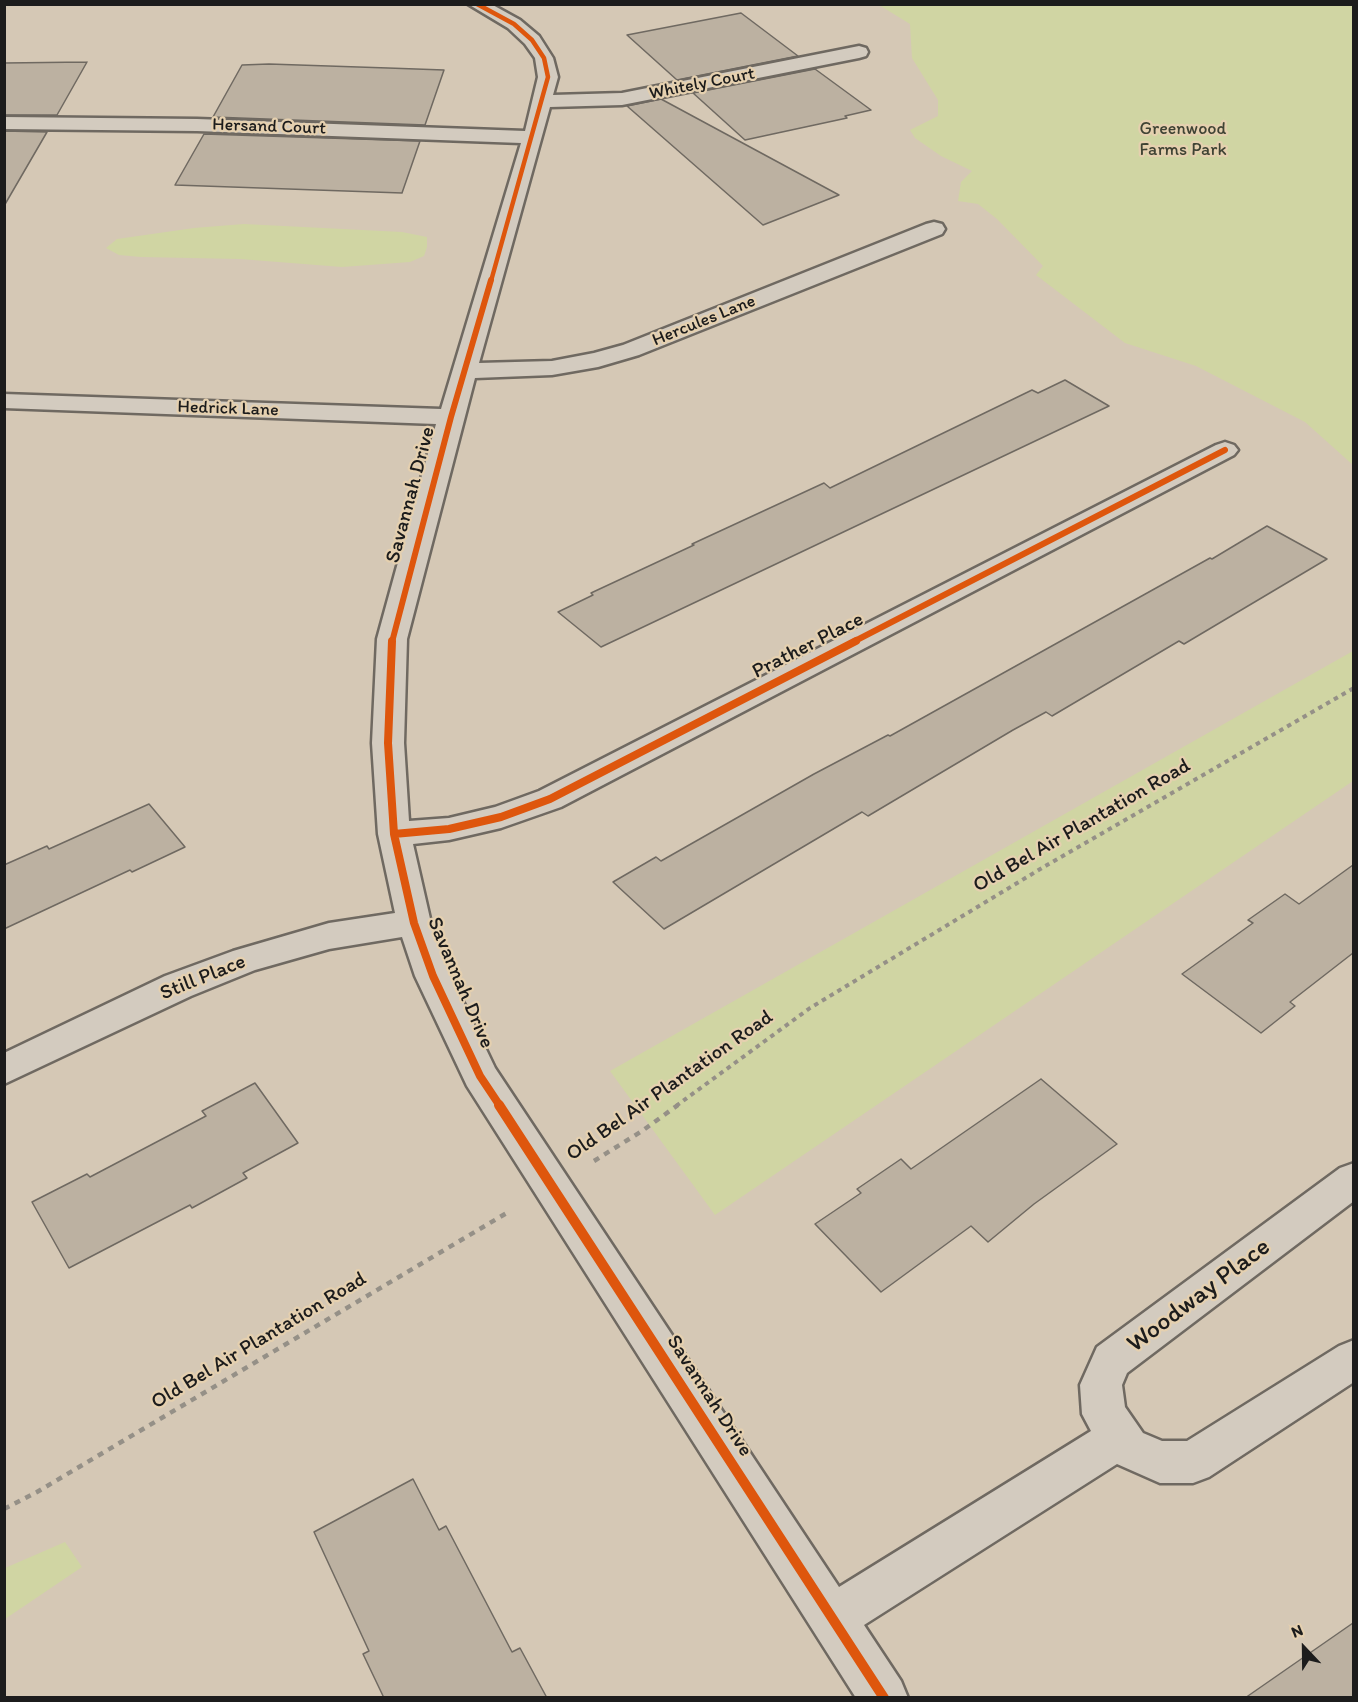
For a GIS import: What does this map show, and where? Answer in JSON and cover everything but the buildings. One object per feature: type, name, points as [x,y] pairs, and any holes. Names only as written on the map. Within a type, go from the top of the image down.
[{"type":"street","name":"Savannah Drive","points":[[477,4],[514,24],[532,40],[544,58],[548,76],[533,137],[464,370],[392,639],[388,743],[394,834],[414,923],[433,976],[480,1076],[884,1698]]},
{"type":"street","name":"Whitely Court","points":[[543,101],[622,99],[859,52]]},
{"type":"street","name":"Hersand Court","points":[[4,123],[197,125],[533,137]]},
{"type":"street","name":"Hercules Lane","points":[[464,370],[505,371],[552,368],[598,360],[632,350],[933,229]]},
{"type":"street","name":"Hedrick Lane","points":[[4,401],[451,417]]},
{"type":"street","name":"Prather Place","points":[[394,834],[449,829],[501,817],[550,799],[1225,450]]},
{"type":"street","name":"Still Place","points":[[4,1070],[178,986],[245,960],[329,936],[414,923]]},
{"type":"street","name":"Woodway Place","points":[[1353,1179],[1112,1360],[1101,1384],[1104,1414],[1119,1438],[1128,1447],[1160,1462],[1193,1462],[1353,1359]]},
{"type":"street","points":[[832,1617],[1119,1438]]},
{"type":"green space","name":"Greenwood Farms Park","points":[[879,5],[1353,5],[1353,465],[1305,422],[1196,366],[1125,343],[1036,275],[1043,266],[997,219],[978,204],[958,201],[961,182],[972,171],[941,156],[915,138],[910,130],[938,116],[938,100],[912,58],[910,24]]},
{"type":"green space","points":[[244,224],[402,232],[427,237],[427,247],[424,256],[410,262],[342,267],[240,259],[141,257],[119,255],[106,248],[117,239],[194,228]]},
{"type":"green space","points":[[1353,651],[1353,781],[715,1215],[610,1071]]},
{"type":"green space","points":[[65,1542],[82,1567],[5,1619],[5,1568]]},
{"type":"cycle path","points":[[477,4],[514,24],[532,40],[544,58],[548,77],[533,137],[451,417],[392,639],[388,743],[394,834],[414,923],[433,976],[480,1076],[884,1698]]},
{"type":"cycle path","points":[[394,834],[449,829],[501,817],[550,799],[1225,450]]}]
